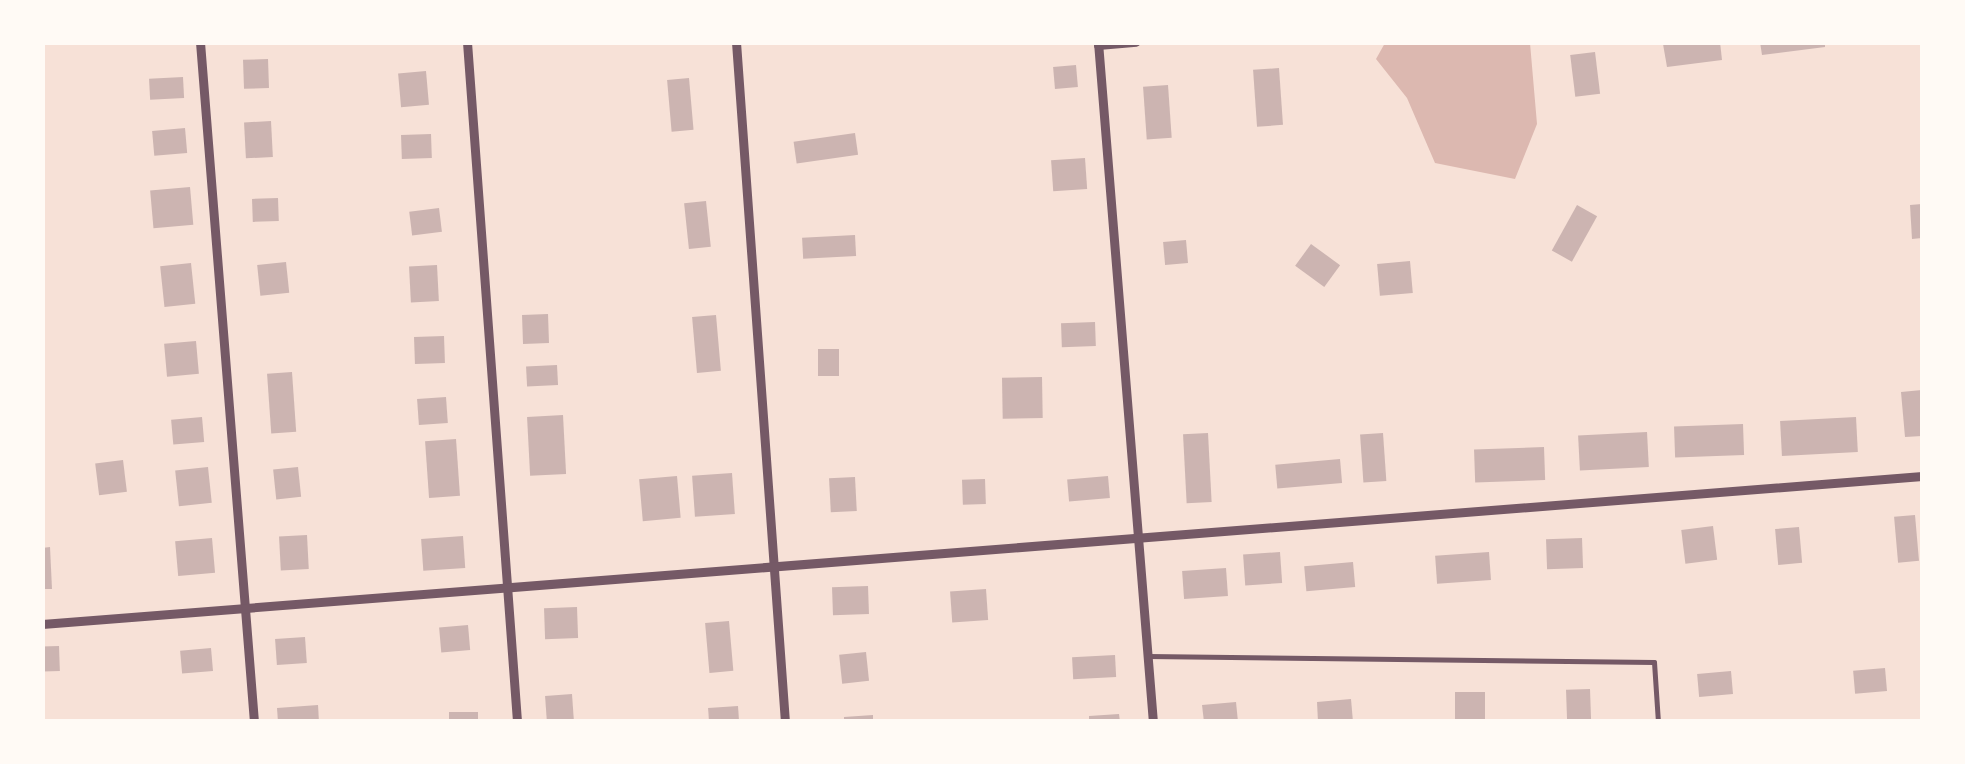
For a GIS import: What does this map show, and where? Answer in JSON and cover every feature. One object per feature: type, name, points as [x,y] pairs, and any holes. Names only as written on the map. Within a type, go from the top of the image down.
[{"type":"street","points":[[200,42],[248,608],[254,722]]},
{"type":"street","points":[[467,42],[517,722]]},
{"type":"street","points":[[736,42],[785,722]]},
{"type":"street","points":[[1136,42],[1098,44],[1153,722]]},
{"type":"street","points":[[42,624],[1922,476]]},
{"type":"lane","points":[[1148,656],[1654,662],[1658,722]]},
{"type":"shaded area","points":[[1385,43],[1530,43],[1537,124],[1515,179],[1435,163],[1407,98],[1376,59]]},
{"type":"building","points":[[1720,42],[1722,60],[1667,67],[1663,44]]},
{"type":"building","points":[[1760,42],[1825,42],[1825,47],[1762,55]]},
{"type":"building","points":[[1595,52],[1600,94],[1575,97],[1570,55]]},
{"type":"building","points":[[268,59],[269,88],[244,89],[243,60]]},
{"type":"building","points":[[1076,65],[1078,87],[1055,89],[1053,67]]},
{"type":"building","points":[[1279,68],[1283,125],[1257,127],[1253,70]]},
{"type":"building","points":[[426,71],[429,105],[401,107],[398,73]]},
{"type":"building","points":[[183,77],[184,98],[150,100],[149,79]]},
{"type":"building","points":[[689,78],[694,130],[672,132],[667,80]]},
{"type":"building","points":[[1168,85],[1172,138],[1147,140],[1143,87]]},
{"type":"building","points":[[271,121],[273,157],[246,158],[244,122]]},
{"type":"building","points":[[185,128],[187,153],[154,156],[152,131]]},
{"type":"building","points":[[855,133],[858,155],[797,163],[794,142]]},
{"type":"building","points":[[431,134],[432,158],[402,159],[401,135]]},
{"type":"building","points":[[1085,158],[1087,189],[1053,191],[1051,160]]},
{"type":"building","points":[[190,187],[193,225],[153,228],[150,190]]},
{"type":"building","points":[[278,198],[279,221],[253,222],[252,199]]},
{"type":"building","points":[[706,201],[711,247],[689,249],[684,203]]},
{"type":"building","points":[[1922,204],[1922,238],[1912,239],[1910,205]]},
{"type":"building","points":[[1577,205],[1597,216],[1572,262],[1552,250]]},
{"type":"building","points":[[439,208],[442,232],[412,235],[409,212]]},
{"type":"building","points":[[855,235],[856,256],[803,259],[802,238]]},
{"type":"building","points":[[1186,240],[1188,263],[1165,265],[1163,242]]},
{"type":"building","points":[[1311,244],[1340,265],[1324,287],[1295,266]]},
{"type":"building","points":[[1410,261],[1413,293],[1380,296],[1377,264]]},
{"type":"building","points":[[286,262],[289,293],[260,296],[257,265]]},
{"type":"building","points":[[191,263],[195,304],[164,307],[160,266]]},
{"type":"building","points":[[437,265],[439,301],[411,302],[409,266]]},
{"type":"building","points":[[548,314],[549,343],[523,344],[522,315]]},
{"type":"building","points":[[716,315],[721,371],[697,373],[692,317]]},
{"type":"building","points":[[1095,322],[1096,346],[1062,347],[1061,323]]},
{"type":"building","points":[[444,336],[445,363],[415,364],[414,337]]},
{"type":"building","points":[[196,341],[199,374],[167,377],[164,344]]},
{"type":"building","points":[[818,349],[839,349],[839,376],[818,376]]},
{"type":"building","points":[[557,365],[558,385],[527,387],[526,367]]},
{"type":"building","points":[[292,372],[296,432],[271,434],[267,374]]},
{"type":"building","points":[[1042,377],[1043,418],[1003,419],[1002,378]]},
{"type":"building","points":[[1922,390],[1922,436],[1905,437],[1901,392]]},
{"type":"building","points":[[446,397],[448,423],[419,425],[417,399]]},
{"type":"building","points":[[563,415],[566,474],[530,476],[527,417]]},
{"type":"building","points":[[202,417],[204,442],[173,445],[171,420]]},
{"type":"building","points":[[1856,417],[1858,452],[1782,456],[1780,421]]},
{"type":"building","points":[[1743,424],[1744,455],[1675,457],[1674,426]]},
{"type":"building","points":[[1647,432],[1649,467],[1580,471],[1578,436]]},
{"type":"building","points":[[1208,433],[1212,502],[1187,503],[1183,434]]},
{"type":"building","points":[[1383,433],[1386,481],[1363,482],[1360,435]]},
{"type":"building","points":[[456,439],[460,496],[429,498],[425,441]]},
{"type":"building","points":[[1544,447],[1545,480],[1475,482],[1474,449]]},
{"type":"building","points":[[1340,459],[1342,483],[1277,489],[1275,465]]},
{"type":"building","points":[[123,460],[127,492],[99,495],[95,463]]},
{"type":"building","points":[[208,467],[212,503],[179,506],[175,470]]},
{"type":"building","points":[[298,467],[301,497],[276,499],[273,470]]},
{"type":"building","points":[[732,473],[735,514],[695,517],[692,476]]},
{"type":"building","points":[[677,476],[681,518],[643,521],[639,479]]},
{"type":"building","points":[[1108,476],[1110,498],[1069,501],[1067,480]]},
{"type":"building","points":[[855,477],[857,511],[831,512],[829,478]]},
{"type":"building","points":[[985,479],[986,504],[963,505],[962,480]]},
{"type":"building","points":[[1915,515],[1919,561],[1898,563],[1894,517]]},
{"type":"building","points":[[1713,526],[1717,560],[1685,564],[1681,530]]},
{"type":"building","points":[[1799,527],[1802,563],[1778,565],[1775,529]]},
{"type":"building","points":[[307,535],[309,569],[281,570],[279,536]]},
{"type":"building","points":[[463,536],[465,568],[423,571],[421,539]]},
{"type":"building","points":[[212,538],[215,573],[178,576],[175,541]]},
{"type":"building","points":[[1582,538],[1583,568],[1547,569],[1546,539]]},
{"type":"building","points":[[50,547],[52,589],[42,589],[42,548]]},
{"type":"building","points":[[1280,552],[1282,583],[1245,586],[1243,555]]},
{"type":"building","points":[[1489,552],[1491,580],[1437,584],[1435,556]]},
{"type":"building","points":[[1353,562],[1355,587],[1306,591],[1304,566]]},
{"type":"building","points":[[1226,568],[1228,596],[1184,599],[1182,571]]},
{"type":"building","points":[[868,586],[869,614],[833,615],[832,587]]},
{"type":"building","points":[[986,589],[988,620],[952,622],[950,592]]},
{"type":"building","points":[[577,607],[578,638],[545,639],[544,608]]},
{"type":"building","points":[[729,621],[733,671],[709,673],[705,623]]},
{"type":"building","points":[[468,625],[470,650],[441,652],[439,628]]},
{"type":"building","points":[[305,637],[307,663],[277,665],[275,639]]},
{"type":"building","points":[[59,646],[60,671],[43,672],[42,647]]},
{"type":"building","points":[[211,648],[213,671],[182,674],[180,651]]},
{"type":"building","points":[[866,652],[869,681],[842,684],[839,655]]},
{"type":"building","points":[[1115,655],[1116,677],[1073,679],[1072,657]]},
{"type":"building","points":[[1885,668],[1887,691],[1855,694],[1853,671]]},
{"type":"building","points":[[1731,671],[1733,694],[1699,697],[1697,674]]},
{"type":"building","points":[[1590,689],[1591,720],[1567,721],[1566,690]]},
{"type":"building","points":[[1455,692],[1485,692],[1485,722],[1455,722]]},
{"type":"building","points":[[572,694],[574,722],[547,722],[545,696]]},
{"type":"building","points":[[1351,699],[1353,722],[1318,722],[1317,702]]},
{"type":"building","points":[[1236,702],[1238,722],[1204,722],[1202,705]]},
{"type":"building","points":[[318,705],[319,722],[278,722],[277,708]]},
{"type":"building","points":[[738,706],[739,722],[709,722],[708,708]]},
{"type":"building","points":[[449,712],[478,712],[478,722],[449,722]]},
{"type":"building","points":[[1119,714],[1120,722],[1089,722],[1089,716]]},
{"type":"building","points":[[873,715],[873,722],[844,722],[844,717]]}]
